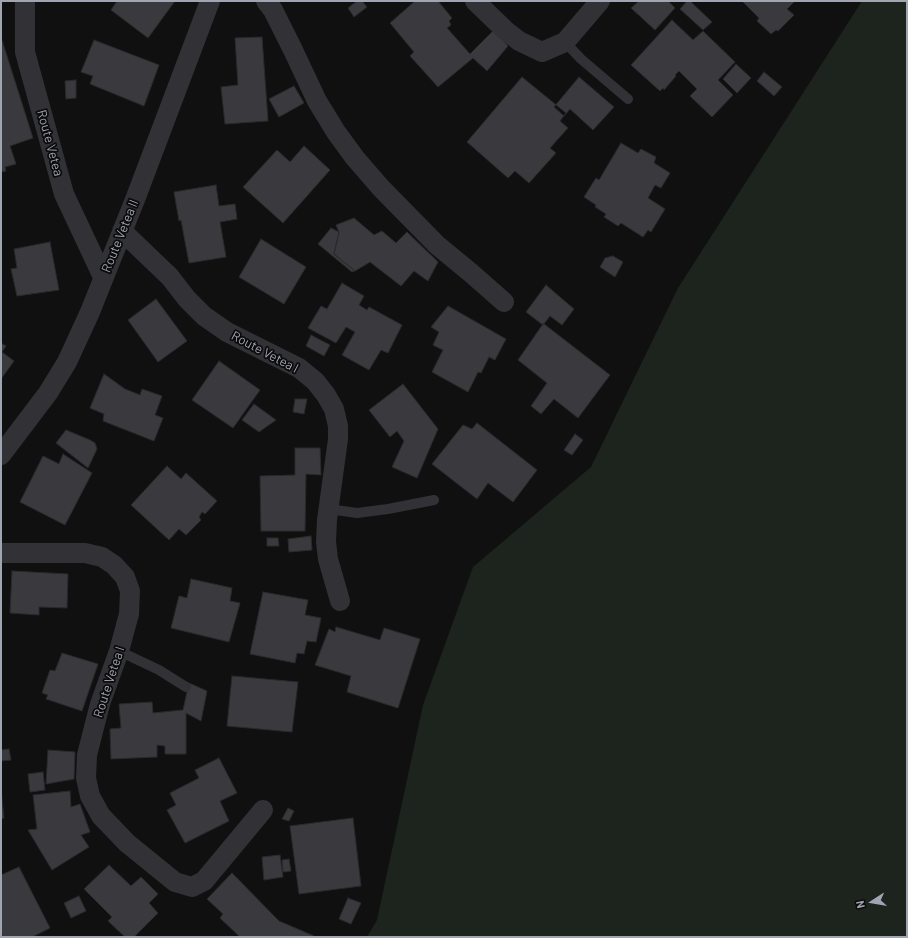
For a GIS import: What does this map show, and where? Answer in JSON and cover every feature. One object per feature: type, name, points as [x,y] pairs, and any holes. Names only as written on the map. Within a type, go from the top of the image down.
[{"type":"street","name":"Route Vetea","points":[[25,1],[25,52],[64,194],[103,277]]},
{"type":"street","name":"Route Vetea II","points":[[1,455],[48,393],[68,362],[90,312],[158,140],[210,1]]},
{"type":"street","points":[[266,1],[273,10],[316,101],[355,158],[381,188],[437,245],[504,302]]},
{"type":"street","points":[[476,1],[505,30],[519,41],[542,52],[565,42],[600,1]]},
{"type":"street","name":"Route Vetea I","points":[[122,231],[170,277],[187,299],[204,316],[227,332],[299,368],[315,381],[326,395],[334,409],[338,426],[338,439],[328,509],[326,542],[328,559],[340,601]]},
{"type":"street","name":"Route Vetea I","points":[[1,553],[85,553],[102,556],[114,565],[125,577],[130,591],[129,614],[119,651],[100,704],[87,755],[86,778],[90,796],[101,816],[127,843],[175,882],[192,888],[204,881],[263,810]]},
{"type":"lane","points":[[565,42],[581,59],[628,99]]},
{"type":"lane","points":[[328,509],[357,513],[388,509],[434,500]]},
{"type":"lane","points":[[119,651],[159,670],[186,687]]},
{"type":"shaded area","points":[[862,1],[907,1],[907,937],[367,937],[377,920],[423,705],[473,567],[591,467],[678,288]]},
{"type":"building","points":[[117,1],[175,1],[148,38],[111,10]]},
{"type":"building","points":[[357,1],[362,1],[367,7],[354,17],[348,8]]},
{"type":"building","points":[[415,1],[438,1],[452,18],[449,21],[451,25],[447,28],[470,54],[494,30],[508,46],[487,71],[473,58],[438,87],[410,56],[414,52],[390,23]]},
{"type":"building","points":[[639,1],[668,1],[675,8],[655,30],[631,8]]},
{"type":"building","points":[[687,1],[690,1],[712,22],[703,30],[680,9]]},
{"type":"building","points":[[742,1],[795,1],[787,9],[794,15],[778,31],[776,30],[771,34],[757,21],[759,18]]},
{"type":"building","points":[[672,20],[693,40],[703,31],[735,62],[718,80],[733,95],[712,117],[690,96],[697,89],[679,71],[664,90],[663,88],[660,91],[631,65]]},
{"type":"building","points":[[1,37],[33,138],[10,146],[16,164],[5,167],[6,171],[1,172]]},
{"type":"building","points":[[262,37],[268,121],[225,124],[221,87],[238,85],[235,38]]},
{"type":"building","points":[[94,40],[159,65],[144,106],[90,84],[93,76],[81,72]]},
{"type":"building","points":[[736,64],[751,78],[737,93],[723,79]]},
{"type":"building","points":[[764,72],[782,87],[774,96],[757,81]]},
{"type":"building","points":[[522,77],[566,113],[560,121],[568,128],[550,148],[556,153],[529,183],[515,171],[508,178],[467,142]]},
{"type":"building","points":[[579,77],[614,107],[593,130],[570,109],[564,116],[554,107]]},
{"type":"building","points":[[76,80],[76,98],[66,99],[65,81]]},
{"type":"building","points":[[294,86],[304,103],[279,117],[269,99]]},
{"type":"building","points":[[621,143],[638,153],[641,149],[656,157],[654,163],[670,173],[661,188],[655,185],[648,198],[665,209],[651,232],[648,230],[643,237],[621,223],[618,226],[604,217],[606,214],[584,197],[596,178],[599,180]]},
{"type":"building","points":[[304,146],[330,170],[283,223],[243,187],[277,150],[290,162]]},
{"type":"building","points":[[216,185],[219,206],[235,204],[237,219],[220,222],[226,257],[189,263],[174,192]]},
{"type":"building","points":[[354,218],[374,235],[382,231],[396,243],[407,232],[438,262],[428,281],[414,271],[401,286],[370,262],[355,271],[334,254],[339,232],[336,225]]},
{"type":"building","points":[[331,228],[339,232],[334,254],[355,271],[352,272],[318,244]]},
{"type":"building","points":[[261,239],[306,267],[284,304],[239,277]]},
{"type":"building","points":[[50,242],[59,290],[17,296],[11,269],[17,268],[14,249]]},
{"type":"building","points":[[613,256],[623,262],[615,277],[600,267],[605,258]]},
{"type":"building","points":[[342,283],[364,296],[359,305],[367,310],[369,307],[402,325],[388,353],[381,350],[369,370],[342,355],[355,332],[346,327],[336,343],[308,328],[321,306],[327,309]]},
{"type":"building","points":[[546,285],[574,309],[562,325],[550,316],[543,325],[526,312]]},
{"type":"building","points":[[156,299],[187,341],[158,362],[128,320]]},
{"type":"building","points":[[448,306],[506,339],[495,360],[489,357],[481,373],[478,372],[468,392],[432,372],[443,350],[433,345],[439,332],[431,327]]},
{"type":"building","points":[[543,324],[610,375],[578,418],[554,399],[541,414],[531,406],[547,383],[518,360]]},
{"type":"building","points":[[311,335],[330,345],[324,356],[306,346]]},
{"type":"building","points":[[1,343],[6,346],[2,352],[14,361],[1,379]]},
{"type":"building","points":[[219,361],[260,390],[233,428],[192,400]]},
{"type":"building","points":[[104,374],[125,389],[140,395],[142,389],[162,396],[155,415],[163,418],[154,441],[103,421],[104,414],[90,408]]},
{"type":"building","points":[[403,384],[438,429],[417,478],[392,467],[404,441],[397,431],[390,437],[369,410]]},
{"type":"building","points":[[295,399],[307,399],[304,414],[293,412]]},
{"type":"building","points":[[254,404],[276,420],[259,432],[242,420]]},
{"type":"building","points":[[477,423],[537,470],[513,502],[488,483],[477,499],[432,464],[463,425],[472,429]]},
{"type":"building","points":[[66,430],[95,443],[97,449],[88,468],[56,443]]},
{"type":"building","points":[[575,434],[583,440],[572,455],[564,450]]},
{"type":"building","points":[[295,448],[320,448],[321,475],[306,474],[305,531],[261,531],[260,476],[295,475]]},
{"type":"building","points":[[63,454],[92,473],[65,525],[20,502],[43,456],[59,464]]},
{"type":"building","points":[[167,466],[181,479],[186,473],[217,501],[205,514],[202,512],[199,517],[201,520],[186,535],[179,529],[169,540],[131,505]]},
{"type":"building","points":[[311,536],[312,550],[289,552],[288,539]]},
{"type":"building","points":[[267,538],[278,538],[279,546],[267,546]]},
{"type":"building","points":[[12,571],[68,574],[67,608],[39,607],[39,615],[10,613]]},
{"type":"building","points":[[191,579],[232,588],[230,601],[240,603],[229,642],[171,628],[179,596],[187,598]]},
{"type":"building","points":[[263,592],[308,600],[305,615],[321,618],[316,642],[307,641],[304,654],[297,653],[295,663],[250,654]]},
{"type":"building","points":[[336,627],[380,640],[384,628],[420,639],[398,708],[347,692],[351,676],[315,665],[329,629],[335,632]]},
{"type":"building","points":[[62,653],[98,664],[82,711],[46,699],[48,695],[42,693],[50,670],[55,671]]},
{"type":"building","points":[[232,676],[298,682],[292,732],[227,726]]},
{"type":"building","points":[[189,683],[207,691],[201,721],[186,713],[186,754],[165,754],[165,746],[157,745],[157,757],[111,759],[110,729],[121,728],[119,704],[152,702],[153,713],[183,710]]},
{"type":"building","points":[[9,749],[11,760],[1,761],[1,750]]},
{"type":"building","points":[[48,750],[75,752],[74,779],[46,784]]},
{"type":"building","points":[[219,758],[237,793],[220,801],[229,821],[185,843],[167,810],[176,805],[170,793],[199,778],[195,770]]},
{"type":"building","points":[[43,772],[45,790],[30,792],[28,774]]},
{"type":"building","points":[[1,789],[4,818],[1,819]]},
{"type":"building","points":[[70,791],[71,807],[80,804],[90,832],[81,835],[89,847],[52,870],[28,830],[37,829],[33,795]]},
{"type":"building","points":[[288,808],[294,811],[289,821],[282,819]]},
{"type":"building","points":[[353,818],[361,886],[299,894],[290,826]]},
{"type":"building","points":[[280,855],[283,877],[264,880],[262,857]]},
{"type":"building","points":[[289,859],[291,871],[283,872],[282,860]]},
{"type":"building","points":[[109,865],[131,886],[141,877],[158,894],[149,903],[158,913],[134,937],[125,937],[108,921],[112,917],[84,889]]},
{"type":"building","points":[[19,867],[50,928],[32,937],[3,937],[1,933],[1,875]]},
{"type":"building","points":[[232,873],[279,921],[314,937],[240,937],[220,918],[223,914],[207,899]]},
{"type":"building","points":[[79,896],[86,911],[71,918],[64,903]]},
{"type":"building","points":[[348,898],[361,903],[351,924],[339,919]]}]
